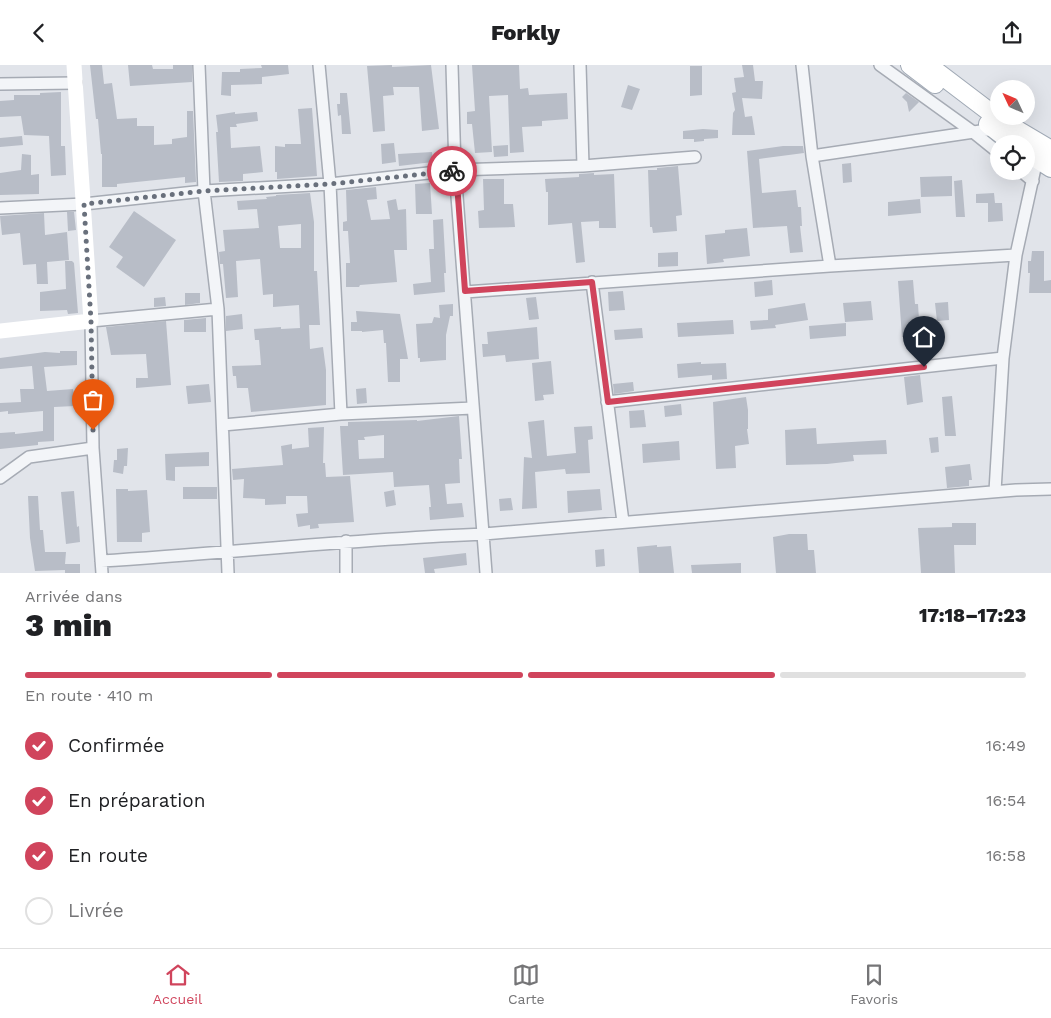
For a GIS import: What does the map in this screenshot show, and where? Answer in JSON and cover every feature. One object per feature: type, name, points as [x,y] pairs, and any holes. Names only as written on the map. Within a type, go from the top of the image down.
[{"type":"main road","points":[[910,65],[1002,135]]},
{"type":"main road","points":[[928,65],[999,119],[1041,157]]},
{"type":"street","points":[[74,65],[91,321],[94,448],[102,573]]},
{"type":"street","points":[[199,65],[204,191],[218,309],[228,573]]},
{"type":"street","points":[[319,65],[330,184],[341,414]]},
{"type":"street","points":[[452,65],[456,170],[486,573]]},
{"type":"street","points":[[580,65],[583,166]]},
{"type":"street","points":[[802,65],[812,156],[830,266]]},
{"type":"street","points":[[880,65],[990,145]]},
{"type":"street","points":[[0,84],[76,83]]},
{"type":"street","points":[[812,156],[994,129]]},
{"type":"street","points":[[0,208],[84,204],[204,191],[330,184],[456,170],[583,166],[695,157]]},
{"type":"street","points":[[995,491],[1003,357],[1016,255],[1032,181],[1041,157]]},
{"type":"street","points":[[465,291],[1016,255]]},
{"type":"street","points":[[592,282],[623,522]]},
{"type":"street","points":[[0,331],[218,309]]},
{"type":"street","points":[[608,402],[1003,357]]},
{"type":"street","points":[[222,425],[341,414],[473,408]]},
{"type":"street","points":[[0,478],[29,457],[94,448]]},
{"type":"street","points":[[101,561],[227,553],[346,541],[484,534],[995,491],[1051,489]]},
{"type":"street","points":[[346,541],[346,573]]},
{"type":"building","points":[[90,65],[102,65],[104,84],[112,83],[117,119],[137,118],[137,126],[154,126],[154,145],[172,144],[172,139],[187,137],[187,111],[193,111],[196,182],[185,183],[185,177],[117,184],[117,187],[102,187],[102,154]]},
{"type":"building","points":[[128,65],[152,65],[153,69],[173,69],[173,65],[192,65],[192,82],[130,86]]},
{"type":"building","points":[[261,65],[288,65],[289,74],[262,77],[262,84],[231,85],[231,96],[221,95],[222,72],[240,72],[240,69],[262,68]]},
{"type":"building","points":[[392,65],[392,67],[431,65],[439,129],[422,131],[419,87],[393,87],[394,95],[383,96],[385,131],[373,132],[367,66]]},
{"type":"building","points":[[472,65],[519,65],[520,89],[528,88],[529,95],[567,93],[568,119],[542,121],[542,126],[522,127],[524,152],[510,153],[508,95],[489,96],[492,152],[475,153],[472,124],[467,124],[467,112],[475,111]]},
{"type":"building","points":[[742,65],[753,65],[755,81],[763,81],[762,99],[742,98],[745,117],[752,116],[755,135],[732,135],[733,113],[735,110],[732,93],[736,92],[734,78],[744,77]]},
{"type":"building","points":[[690,66],[702,66],[702,95],[690,96]]},
{"type":"building","points":[[628,85],[640,89],[632,110],[621,107]]},
{"type":"building","points":[[61,92],[61,146],[65,146],[66,175],[51,176],[49,136],[24,135],[21,116],[0,117],[0,101],[14,100],[14,95],[40,95],[40,93]]},
{"type":"building","points":[[340,93],[347,93],[351,134],[342,134],[341,115],[338,116],[337,104],[340,104]]},
{"type":"building","points":[[906,93],[919,102],[909,112],[907,102],[902,97]]},
{"type":"building","points":[[312,108],[317,176],[277,179],[277,172],[275,172],[275,146],[285,147],[285,144],[301,144],[298,109]]},
{"type":"building","points":[[235,112],[235,114],[257,112],[258,121],[236,124],[237,127],[230,127],[231,148],[260,146],[263,172],[243,174],[243,181],[219,182],[216,115]]},
{"type":"building","points":[[718,130],[718,138],[694,142],[694,139],[683,139],[683,131]]},
{"type":"building","points":[[22,136],[23,145],[0,147],[0,138]]},
{"type":"building","points":[[394,143],[396,162],[382,164],[381,144]]},
{"type":"building","points":[[508,145],[508,156],[494,157],[493,146]]},
{"type":"building","points":[[783,146],[803,146],[804,153],[759,159],[762,193],[796,190],[798,207],[801,207],[802,226],[800,226],[803,252],[790,253],[787,226],[753,228],[747,151]]},
{"type":"building","points":[[432,152],[433,162],[399,166],[398,154]]},
{"type":"building","points":[[22,154],[31,155],[31,175],[39,174],[39,194],[0,195],[0,173],[21,170]]},
{"type":"building","points":[[851,163],[852,182],[843,183],[842,164]]},
{"type":"building","points":[[678,166],[682,215],[676,216],[677,231],[653,233],[652,227],[650,227],[648,170]]},
{"type":"building","points":[[594,173],[594,175],[614,174],[616,228],[599,228],[599,221],[581,222],[585,262],[576,263],[572,223],[548,225],[548,192],[546,192],[545,179],[579,177],[579,174]]},
{"type":"building","points":[[952,176],[952,196],[921,197],[920,177]]},
{"type":"building","points":[[483,179],[504,179],[504,204],[513,204],[515,227],[479,228],[478,211],[484,210]]},
{"type":"building","points":[[962,180],[965,217],[956,217],[954,181]]},
{"type":"building","points":[[430,183],[432,214],[416,214],[415,184]]},
{"type":"building","points":[[376,187],[377,199],[367,200],[371,220],[390,219],[387,201],[396,199],[398,210],[406,209],[407,250],[394,250],[397,282],[346,287],[346,263],[350,263],[348,231],[343,231],[343,222],[347,221],[346,190]]},
{"type":"building","points":[[310,193],[314,222],[314,271],[317,271],[320,325],[309,325],[310,349],[323,347],[326,370],[326,405],[251,412],[248,388],[237,388],[236,376],[233,376],[232,366],[261,365],[259,340],[255,340],[254,329],[300,328],[299,305],[273,307],[273,294],[263,295],[260,259],[236,261],[238,297],[226,298],[223,264],[220,264],[219,252],[225,251],[223,230],[259,228],[257,209],[238,210],[237,201],[267,199],[266,197]],"holes":[[[301,224],[301,248],[280,248],[278,226]]]},
{"type":"building","points":[[994,193],[995,203],[976,203],[976,194]]},
{"type":"building","points":[[920,199],[921,213],[888,216],[888,202]]},
{"type":"building","points":[[988,203],[1002,203],[1003,221],[988,222]]},
{"type":"building","points":[[134,211],[176,240],[144,287],[116,267],[123,257],[109,247]]},
{"type":"building","points":[[67,212],[74,212],[76,230],[68,231]]},
{"type":"building","points":[[44,213],[45,235],[67,232],[69,260],[47,262],[48,284],[37,284],[36,264],[23,265],[20,233],[2,235],[0,216]]},
{"type":"building","points":[[443,219],[446,273],[444,273],[445,292],[414,295],[413,284],[431,282],[429,249],[434,249],[433,220]]},
{"type":"building","points":[[747,228],[750,256],[723,259],[724,262],[707,264],[705,235],[725,233],[725,230]]},
{"type":"building","points":[[1032,251],[1044,251],[1044,281],[1051,280],[1051,293],[1029,293],[1030,273],[1028,273],[1028,261],[1031,261]]},
{"type":"building","points":[[678,252],[678,266],[658,267],[658,253]]},
{"type":"building","points":[[65,261],[72,261],[74,263],[78,313],[68,314],[67,310],[40,311],[40,292],[66,289]]},
{"type":"building","points":[[772,280],[773,295],[755,297],[754,282]]},
{"type":"building","points":[[913,280],[915,304],[918,304],[920,336],[902,337],[898,281]]},
{"type":"building","points":[[623,291],[625,310],[609,311],[608,292]]},
{"type":"building","points":[[185,293],[200,293],[200,303],[185,305]]},
{"type":"building","points":[[165,297],[166,306],[154,307],[154,298]]},
{"type":"building","points":[[536,297],[539,319],[529,320],[526,298]]},
{"type":"building","points":[[871,301],[873,320],[845,322],[843,303]]},
{"type":"building","points":[[948,302],[949,320],[937,321],[935,303]]},
{"type":"building","points":[[805,303],[808,320],[775,325],[776,328],[751,330],[750,321],[768,320],[768,309]]},
{"type":"building","points":[[453,304],[453,316],[450,316],[446,335],[446,360],[420,362],[420,358],[418,358],[416,324],[432,323],[434,317],[440,318],[439,305]]},
{"type":"building","points":[[356,311],[400,314],[408,359],[400,359],[400,382],[388,382],[386,343],[384,343],[383,330],[351,331],[351,322],[357,322]]},
{"type":"building","points":[[242,314],[243,329],[226,331],[226,316]]},
{"type":"building","points":[[206,318],[206,332],[184,332],[184,320]]},
{"type":"building","points":[[733,320],[734,334],[678,337],[677,323]]},
{"type":"building","points":[[166,321],[171,385],[136,388],[136,378],[148,378],[146,354],[111,355],[106,327]]},
{"type":"building","points":[[846,323],[846,336],[810,339],[809,326]]},
{"type":"building","points":[[537,327],[539,359],[506,362],[505,355],[483,357],[482,344],[488,344],[487,332]]},
{"type":"building","points":[[642,328],[643,338],[615,340],[614,330]]},
{"type":"building","points":[[60,351],[77,351],[77,365],[44,367],[47,391],[73,389],[75,406],[54,407],[54,441],[38,442],[38,445],[0,449],[0,433],[15,432],[15,434],[43,431],[43,411],[8,414],[8,411],[0,412],[0,403],[21,402],[20,389],[34,389],[32,366],[0,369],[0,358],[45,352],[60,353]]},
{"type":"building","points":[[551,361],[554,394],[543,395],[544,400],[535,401],[532,363]]},
{"type":"building","points":[[701,362],[701,364],[726,363],[727,379],[712,380],[712,375],[678,378],[677,364]]},
{"type":"building","points":[[920,375],[923,402],[907,405],[904,377]]},
{"type":"building","points":[[633,382],[634,391],[614,394],[613,384]]},
{"type":"building","points":[[209,384],[211,402],[188,404],[186,386]]},
{"type":"building","points":[[366,388],[367,403],[357,404],[356,389]]},
{"type":"building","points":[[952,396],[956,436],[945,436],[942,397]]},
{"type":"building","points":[[746,397],[749,444],[735,446],[736,468],[716,469],[713,402]]},
{"type":"building","points":[[681,404],[682,415],[665,417],[664,406]]},
{"type":"building","points":[[644,410],[646,427],[630,428],[629,411]]},
{"type":"building","points":[[459,416],[462,459],[459,459],[460,483],[445,484],[447,504],[462,503],[464,517],[430,520],[429,485],[394,487],[393,472],[343,475],[340,426],[348,426],[348,422],[417,421]],"holes":[[[384,435],[384,458],[359,459],[358,440],[365,440],[364,437]]]},
{"type":"building","points":[[544,420],[547,456],[576,453],[574,427],[592,426],[593,439],[588,440],[590,473],[566,474],[565,469],[535,472],[537,508],[522,509],[524,457],[532,458],[528,422]]},
{"type":"building","points":[[324,427],[323,463],[325,463],[326,477],[350,476],[354,522],[318,524],[319,528],[310,529],[310,525],[298,527],[296,514],[308,513],[307,496],[286,496],[286,504],[265,505],[265,499],[243,498],[244,479],[233,480],[232,469],[283,465],[281,446],[292,444],[292,449],[309,447],[308,428]]},
{"type":"building","points":[[816,428],[817,444],[886,440],[887,454],[853,455],[854,461],[827,464],[786,465],[785,430]]},
{"type":"building","points":[[938,437],[939,452],[931,453],[929,438]]},
{"type":"building","points":[[679,441],[680,460],[643,463],[642,444]]},
{"type":"building","points":[[128,448],[127,466],[124,466],[123,474],[113,472],[114,460],[117,460],[117,449]]},
{"type":"building","points":[[209,452],[209,466],[175,467],[175,481],[166,480],[165,454]]},
{"type":"building","points":[[970,464],[972,480],[969,480],[969,486],[947,488],[945,467]]},
{"type":"building","points":[[183,487],[217,487],[217,499],[183,499]]},
{"type":"building","points":[[116,489],[128,489],[128,491],[147,490],[150,532],[142,533],[142,542],[117,542]]},
{"type":"building","points":[[600,489],[602,510],[568,513],[567,491]]},
{"type":"building","points":[[394,490],[396,505],[386,507],[384,492]]},
{"type":"building","points":[[74,491],[80,542],[66,544],[61,492]]},
{"type":"building","points":[[28,496],[38,496],[40,530],[43,530],[45,552],[66,552],[65,564],[80,564],[80,573],[65,573],[65,570],[35,571],[30,538]]},
{"type":"building","points":[[511,498],[513,510],[500,511],[499,499]]},
{"type":"building","points":[[952,523],[976,523],[976,545],[954,545],[955,573],[921,573],[918,528],[952,527]]},
{"type":"building","points":[[789,534],[807,534],[808,550],[814,550],[816,573],[776,573],[773,537]]},
{"type":"building","points":[[657,545],[657,547],[671,546],[674,573],[639,573],[637,547]]},
{"type":"building","points":[[604,549],[605,566],[596,567],[595,550]]},
{"type":"building","points":[[466,553],[467,565],[434,569],[435,573],[425,573],[423,558]]},
{"type":"building","points":[[741,563],[741,573],[692,573],[691,565]]},
{"type":"way so far","points":[[93,430],[91,321],[84,204],[204,191],[330,184],[452,171]]},
{"type":"route","points":[[452,171],[456,170],[465,291],[592,282],[608,402],[924,367]]}]
